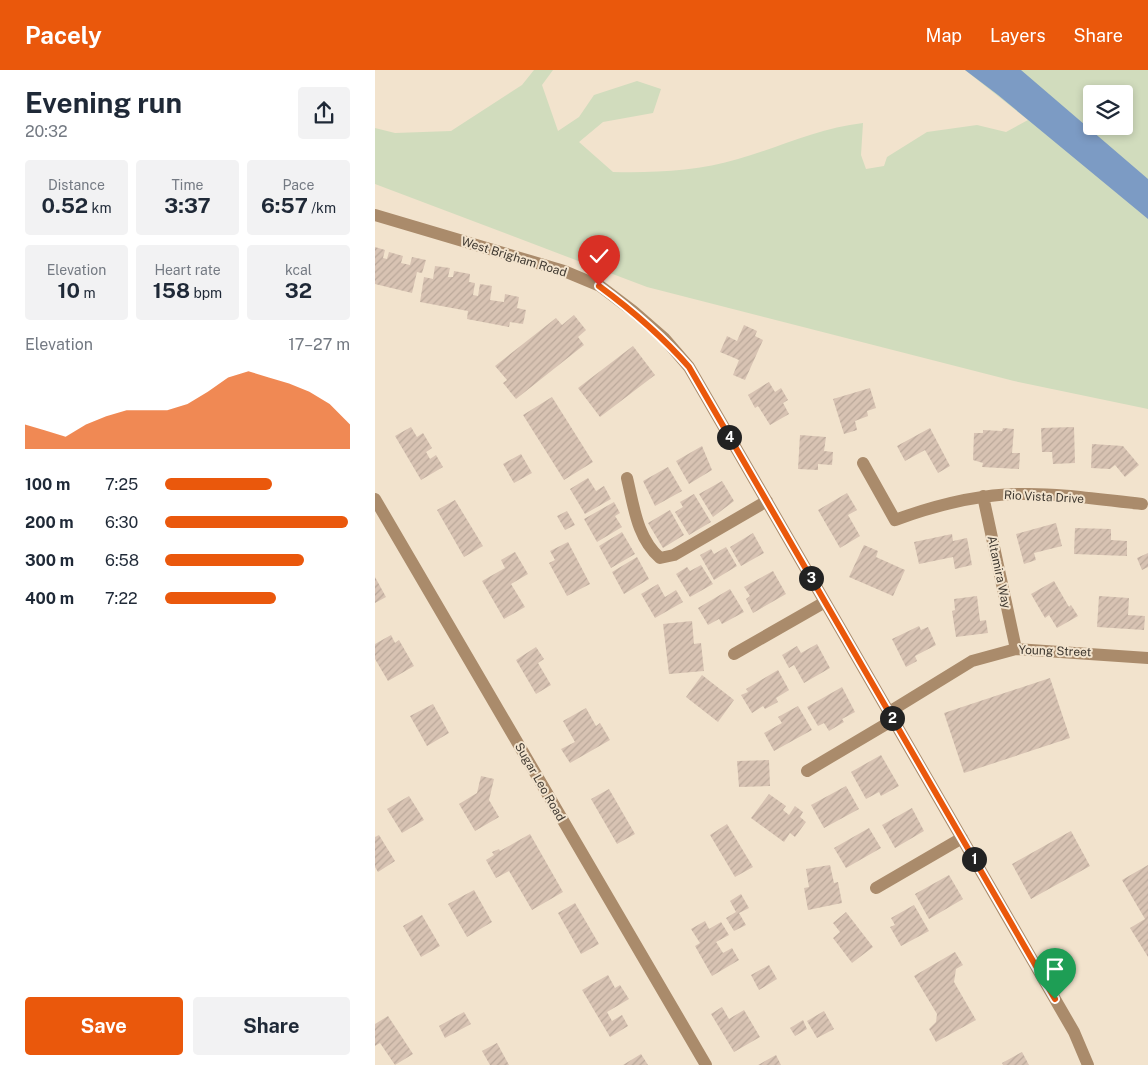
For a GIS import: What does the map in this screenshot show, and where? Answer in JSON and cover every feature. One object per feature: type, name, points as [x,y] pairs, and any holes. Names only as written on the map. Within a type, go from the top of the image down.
[{"type":"street","name":"West Brigham Road","points":[[375,215],[564,271],[599,286],[620,301],[663,338],[689,367],[1074,1032],[1088,1065]]},
{"type":"street","name":"Rio Vista Drive","points":[[863,463],[895,520],[935,505],[983,496],[1022,494],[1143,504]]},
{"type":"street","points":[[627,478],[639,528],[649,548],[660,558],[674,555],[767,501]]},
{"type":"street","name":"Altamira Way","points":[[983,496],[1016,649]]},
{"type":"street","name":"Sugar Leo Road","points":[[375,499],[706,1065]]},
{"type":"street","points":[[734,654],[825,602]]},
{"type":"street","name":"Young Street","points":[[807,771],[972,661],[1016,649],[1148,658]]},
{"type":"street","points":[[876,888],[962,838]]},
{"type":"green space","points":[[534,70],[553,70],[542,85],[558,131],[579,117],[594,95],[637,81],[661,89],[653,113],[603,122],[579,142],[613,172],[692,169],[723,163],[831,129],[863,123],[861,155],[866,169],[884,166],[887,157],[927,132],[977,125],[1006,132],[1028,120],[965,70],[1148,70],[1148,409],[1014,381],[647,287],[375,184],[375,128],[395,133],[451,131],[522,85]]},
{"type":"water","points":[[965,70],[1021,70],[1083,123],[1083,135],[1097,135],[1148,179],[1148,219]]},
{"type":"building","points":[[375,247],[385,250],[383,258],[387,259],[389,252],[403,256],[401,263],[410,265],[412,257],[426,260],[422,273],[417,272],[412,293],[375,284]]},
{"type":"building","points":[[435,266],[450,268],[448,277],[453,277],[454,271],[470,274],[469,282],[475,283],[473,295],[478,296],[480,284],[492,286],[490,300],[504,302],[505,294],[519,297],[517,308],[526,310],[523,324],[510,322],[509,327],[467,319],[468,311],[420,302],[424,277],[433,279]]},
{"type":"building","points":[[574,315],[586,330],[578,337],[584,345],[516,399],[503,383],[507,380],[495,366],[556,318],[562,325]]},
{"type":"building","points":[[744,325],[757,331],[755,336],[763,340],[745,380],[733,375],[739,360],[720,352],[727,336],[737,341]]},
{"type":"building","points":[[633,346],[655,375],[600,417],[578,388]]},
{"type":"building","points":[[769,382],[775,392],[781,388],[788,400],[783,403],[789,414],[770,425],[758,406],[755,408],[748,395]]},
{"type":"building","points":[[870,388],[876,408],[867,411],[868,416],[855,421],[857,430],[844,434],[833,399]]},
{"type":"building","points":[[552,397],[593,462],[564,480],[523,415]]},
{"type":"building","points":[[411,427],[417,437],[423,433],[432,448],[426,452],[430,459],[436,455],[443,467],[421,480],[395,436]]},
{"type":"building","points":[[1074,427],[1075,463],[1053,464],[1052,452],[1042,452],[1041,428]]},
{"type":"building","points":[[930,428],[950,466],[938,473],[925,450],[905,461],[897,446]]},
{"type":"building","points":[[1003,428],[1014,429],[1012,453],[1020,453],[1019,469],[982,467],[983,463],[973,460],[974,433],[983,433],[983,430],[1002,431]]},
{"type":"building","points":[[800,435],[826,437],[824,451],[833,452],[832,465],[818,464],[818,470],[798,469]]},
{"type":"building","points":[[1092,444],[1123,446],[1139,465],[1125,477],[1115,465],[1110,469],[1091,468]]},
{"type":"building","points":[[702,446],[712,470],[689,484],[676,461]]},
{"type":"building","points":[[521,454],[532,473],[514,483],[503,464]]},
{"type":"building","points":[[668,467],[682,491],[655,506],[643,481]]},
{"type":"building","points":[[588,478],[596,491],[604,486],[611,499],[585,514],[570,489]]},
{"type":"building","points":[[722,481],[734,501],[713,517],[699,494]]},
{"type":"building","points":[[847,493],[857,510],[848,515],[860,536],[840,548],[818,510]]},
{"type":"building","points":[[694,494],[711,522],[689,535],[675,512],[683,507],[680,502]]},
{"type":"building","points":[[455,500],[483,546],[464,557],[437,510]]},
{"type":"building","points":[[614,502],[620,513],[615,516],[622,527],[597,542],[584,519]]},
{"type":"building","points":[[670,510],[684,535],[663,548],[648,523]]},
{"type":"building","points":[[567,511],[575,525],[565,530],[557,516]]},
{"type":"building","points":[[1056,523],[1062,546],[1034,553],[1036,560],[1024,564],[1016,534]]},
{"type":"building","points":[[1075,528],[1111,529],[1111,540],[1127,541],[1127,556],[1074,554]]},
{"type":"building","points":[[622,532],[635,554],[611,568],[599,546]]},
{"type":"building","points":[[753,533],[764,553],[741,566],[730,547]]},
{"type":"building","points":[[952,534],[953,541],[967,538],[972,565],[955,569],[953,557],[919,564],[914,542]]},
{"type":"building","points":[[568,542],[590,584],[567,596],[549,563],[555,560],[550,551]]},
{"type":"building","points":[[864,545],[878,551],[876,557],[905,570],[893,596],[849,577]]},
{"type":"building","points":[[726,547],[737,566],[714,580],[700,555],[711,549],[714,554]]},
{"type":"building","points":[[515,552],[528,574],[511,584],[525,607],[504,619],[482,581],[505,568],[501,560]]},
{"type":"building","points":[[1148,553],[1148,567],[1142,570],[1137,558]]},
{"type":"building","points":[[637,557],[649,579],[624,594],[612,572]]},
{"type":"building","points":[[701,565],[713,584],[690,597],[676,574],[687,567],[690,571]]},
{"type":"building","points":[[773,571],[786,594],[753,613],[746,599],[750,596],[744,587]]},
{"type":"building","points":[[375,577],[386,597],[375,603]]},
{"type":"building","points":[[1054,581],[1069,607],[1071,605],[1078,616],[1057,628],[1049,615],[1045,618],[1031,594]]},
{"type":"building","points":[[658,584],[665,597],[676,590],[683,602],[655,618],[641,594]]},
{"type":"building","points":[[730,589],[744,612],[722,624],[719,619],[708,625],[698,608]]},
{"type":"building","points":[[977,596],[980,621],[986,620],[988,633],[956,637],[952,611],[955,610],[954,599]]},
{"type":"building","points":[[1099,596],[1129,598],[1128,615],[1145,616],[1144,630],[1097,627]]},
{"type":"building","points":[[692,621],[694,644],[701,643],[704,671],[669,674],[663,624]]},
{"type":"building","points":[[919,626],[921,630],[928,627],[936,645],[915,656],[917,661],[906,667],[892,639]]},
{"type":"building","points":[[391,635],[395,643],[399,640],[414,666],[388,681],[375,659],[375,644]]},
{"type":"building","points":[[817,644],[830,668],[804,683],[794,665],[789,668],[782,655],[797,646],[801,653]]},
{"type":"building","points":[[536,647],[544,659],[538,663],[551,685],[536,694],[516,660]]},
{"type":"building","points":[[778,670],[789,690],[776,698],[778,702],[765,709],[763,706],[752,713],[741,695],[748,692],[746,689]]},
{"type":"building","points":[[702,675],[734,700],[718,722],[686,697]]},
{"type":"building","points":[[1050,678],[1070,738],[964,773],[944,713]]},
{"type":"building","points":[[842,687],[855,712],[842,719],[844,722],[829,731],[824,723],[818,726],[807,707]]},
{"type":"building","points":[[433,704],[449,733],[427,746],[410,716]]},
{"type":"building","points":[[798,706],[812,730],[774,751],[764,733],[782,723],[778,717]]},
{"type":"building","points":[[586,708],[596,726],[600,723],[610,740],[570,763],[561,749],[575,742],[563,721]]},
{"type":"building","points":[[881,755],[899,786],[881,796],[879,792],[866,799],[851,772]]},
{"type":"building","points":[[769,760],[770,786],[739,787],[737,761]]},
{"type":"building","points":[[481,776],[494,779],[489,800],[499,817],[475,831],[459,804],[477,793]]},
{"type":"building","points":[[846,786],[859,809],[824,828],[811,805]]},
{"type":"building","points":[[609,789],[635,834],[617,844],[591,799]]},
{"type":"building","points":[[769,794],[786,806],[783,810],[789,815],[795,806],[803,812],[800,817],[806,822],[795,837],[790,833],[784,842],[751,818]]},
{"type":"building","points":[[409,796],[424,820],[402,833],[387,809]]},
{"type":"building","points":[[912,808],[924,831],[895,848],[882,825]]},
{"type":"building","points":[[727,824],[753,867],[735,877],[710,835]]},
{"type":"building","points":[[869,828],[881,848],[846,868],[834,848]]},
{"type":"building","points":[[1071,831],[1090,866],[1031,899],[1012,864]]},
{"type":"building","points":[[530,834],[563,892],[532,910],[509,871],[496,878],[486,860],[494,855],[492,852],[499,849],[500,851]]},
{"type":"building","points":[[379,835],[395,861],[378,872],[375,867],[375,837]]},
{"type":"building","points":[[830,865],[834,883],[838,882],[842,903],[808,910],[804,888],[809,887],[806,869]]},
{"type":"building","points":[[1148,865],[1148,957],[1130,928],[1145,919],[1122,880]]},
{"type":"building","points":[[949,875],[963,899],[929,919],[915,894]]},
{"type":"building","points":[[474,890],[492,922],[467,937],[448,904]]},
{"type":"building","points":[[741,894],[749,908],[739,913],[746,925],[734,931],[726,918],[736,912],[730,901]]},
{"type":"building","points":[[575,903],[599,944],[581,954],[558,913]]},
{"type":"building","points":[[914,905],[929,931],[901,946],[890,927],[895,925],[891,918]]},
{"type":"building","points":[[846,912],[873,947],[852,963],[833,938],[840,932],[833,923]]},
{"type":"building","points":[[422,915],[440,946],[421,957],[403,926]]},
{"type":"building","points":[[705,921],[709,929],[721,922],[729,935],[716,942],[723,953],[732,948],[739,960],[712,976],[695,946],[700,943],[691,929]]},
{"type":"building","points":[[955,952],[963,965],[956,969],[954,982],[976,1020],[936,1042],[929,1029],[936,1022],[937,1014],[914,976]]},
{"type":"building","points":[[769,965],[777,979],[759,990],[751,975]]},
{"type":"building","points":[[608,975],[615,988],[620,985],[629,999],[607,1012],[612,1021],[622,1015],[628,1026],[610,1037],[582,990]]},
{"type":"building","points":[[722,1007],[729,1019],[744,1010],[760,1037],[734,1052],[711,1014]]},
{"type":"building","points":[[824,1011],[834,1029],[817,1038],[807,1021]]},
{"type":"building","points":[[464,1012],[471,1024],[445,1038],[439,1026]]},
{"type":"building","points":[[388,1016],[413,1054],[395,1065],[380,1043],[375,1046],[375,1024]]},
{"type":"building","points":[[803,1020],[807,1029],[795,1036],[790,1028]]},
{"type":"building","points":[[497,1043],[509,1065],[490,1065],[482,1051]]},
{"type":"building","points":[[1022,1052],[1029,1065],[1003,1065],[1002,1063]]},
{"type":"building","points":[[641,1054],[648,1065],[623,1065]]},
{"type":"building","points":[[776,1055],[781,1065],[758,1065]]},
{"type":"route","points":[[599,286],[633,311],[663,338],[689,367],[1055,999]]}]
